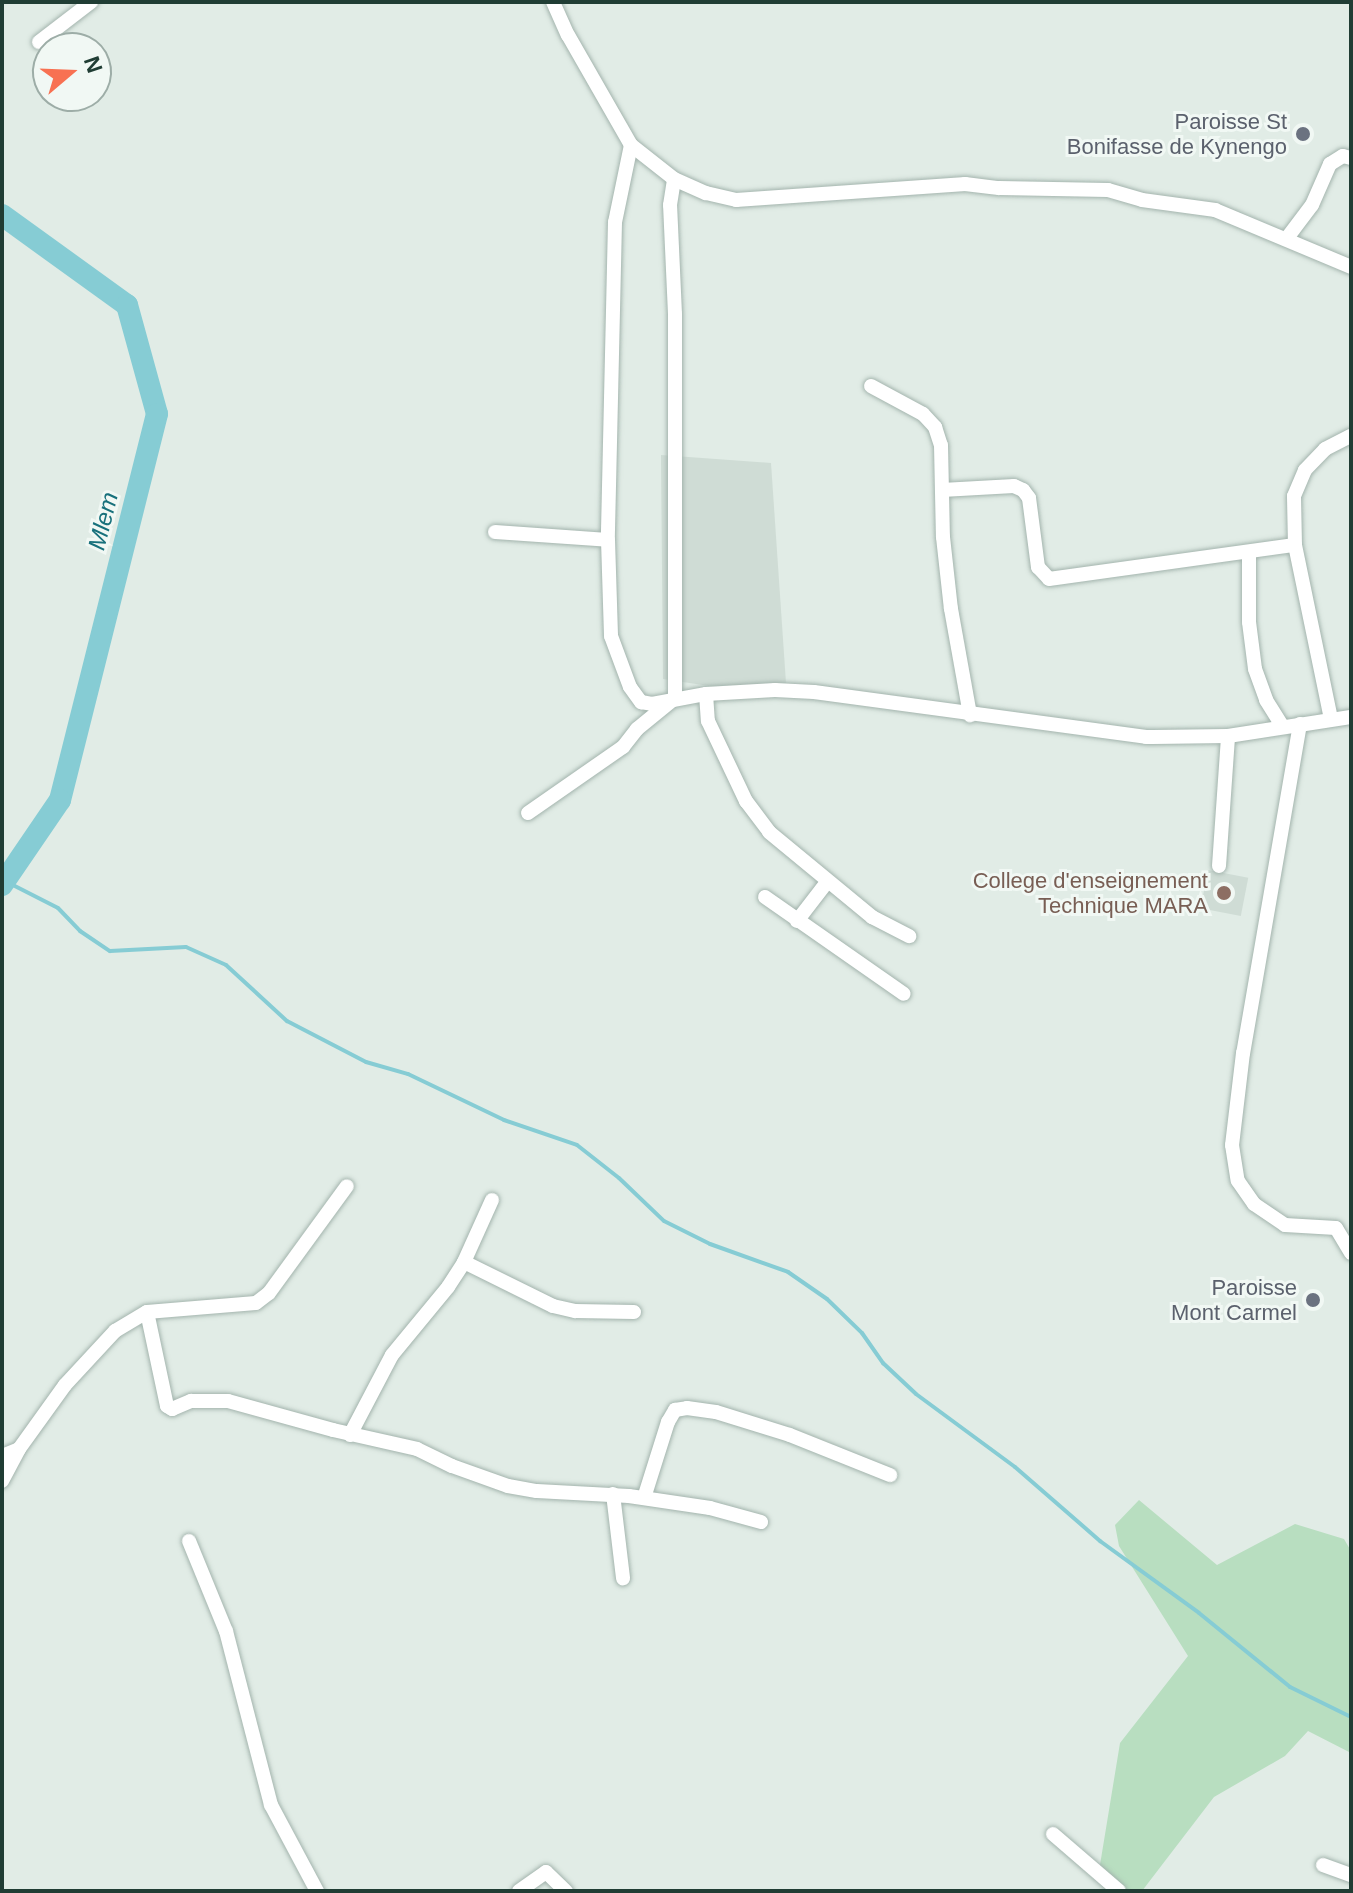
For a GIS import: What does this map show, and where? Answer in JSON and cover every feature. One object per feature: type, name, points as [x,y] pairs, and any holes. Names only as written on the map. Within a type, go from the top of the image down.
[{"type":"street","points":[[52,32],[91,2]]},
{"type":"street","points":[[553,2],[631,145],[674,179],[736,200],[965,184],[999,188],[1108,190],[1142,200],[1215,210],[1351,267]]},
{"type":"street","points":[[631,145],[615,222],[608,540],[611,636],[630,687],[641,702],[652,704],[706,694],[814,692],[861,695],[970,715],[1146,737],[1228,736],[1351,717]]},
{"type":"street","points":[[1287,238],[1312,205],[1330,164],[1343,156],[1351,158]]},
{"type":"street","points":[[674,179],[670,205],[675,314],[675,698]]},
{"type":"street","points":[[871,386],[923,414],[935,427],[941,445],[951,609],[970,715]]},
{"type":"street","points":[[1331,719],[1295,545],[1294,496],[1305,470],[1325,449],[1351,436]]},
{"type":"street","points":[[942,490],[1014,486],[1023,490],[1029,498],[1038,567],[1049,579],[1150,562],[1249,553],[1295,545]]},
{"type":"street","points":[[495,532],[608,540]]},
{"type":"street","points":[[1249,553],[1249,622],[1255,669],[1266,700],[1282,726]]},
{"type":"street","points":[[706,694],[708,721],[746,801],[769,832],[872,917],[909,936]]},
{"type":"street","points":[[528,813],[623,747],[637,729],[675,698]]},
{"type":"street","points":[[1300,724],[1243,1053],[1232,1145],[1238,1181],[1254,1204],[1285,1225],[1336,1228],[1351,1253]]},
{"type":"street","points":[[1219,866],[1228,736]]},
{"type":"street","points":[[797,921],[827,882]]},
{"type":"street","points":[[765,897],[904,994]]},
{"type":"street","points":[[2,1481],[19,1449],[51,1403],[102,1341],[147,1312],[256,1303],[269,1293],[347,1186]]},
{"type":"street","points":[[350,1435],[392,1355],[441,1297],[464,1262],[492,1200]]},
{"type":"street","points":[[464,1262],[553,1306],[575,1311],[634,1312]]},
{"type":"street","points":[[147,1312],[167,1406],[172,1409],[191,1401],[228,1401],[350,1435],[417,1449],[452,1466],[508,1486],[644,1498],[710,1508],[761,1522]]},
{"type":"street","points":[[644,1498],[668,1422],[675,1410],[687,1408],[716,1412],[790,1435],[890,1475]]},
{"type":"street","points":[[2,1456],[19,1449]]},
{"type":"street","points":[[613,1494],[623,1578]]},
{"type":"street","points":[[189,1541],[226,1631],[271,1805],[317,1891]]},
{"type":"street","points":[[1053,1834],[1119,1891]]},
{"type":"street","points":[[1323,1865],[1351,1875]]},
{"type":"street","points":[[519,1891],[546,1872],[553,1875],[566,1891]]},
{"type":"shaded area","points":[[661,455],[771,463],[786,683],[729,689],[663,679]]},
{"type":"shaded area","name":"College d'enseignement Technique MARA","points":[[1208,870],[1248,878],[1241,916],[1201,908]]},
{"type":"green space","points":[[1139,1500],[1217,1565],[1295,1524],[1344,1539],[1351,1551],[1351,1753],[1308,1731],[1285,1756],[1214,1797],[1142,1891],[1121,1891],[1099,1871],[1120,1743],[1188,1656],[1119,1546],[1115,1525]]},
{"type":"waterway","name":"Mlem","points":[[2,215],[127,305],[157,414],[60,800],[2,885]]},
{"type":"waterway","points":[[5,881],[58,908],[80,931],[110,951],[186,947],[226,965],[287,1021],[366,1062],[408,1074],[504,1120],[577,1145],[619,1178],[664,1221],[710,1244],[788,1272],[827,1299],[862,1333],[883,1363],[916,1394],[1015,1467],[1100,1541],[1199,1613],[1290,1687],[1351,1717]]},
{"type":"place","name":"Paroisse St Bonifasse de Kynengo","points":[[1303,134]]},
{"type":"place","name":"College d'enseignement Technique MARA","points":[[1224,893]]},
{"type":"place","name":"Paroisse Mont Carmel","points":[[1313,1300]]}]
